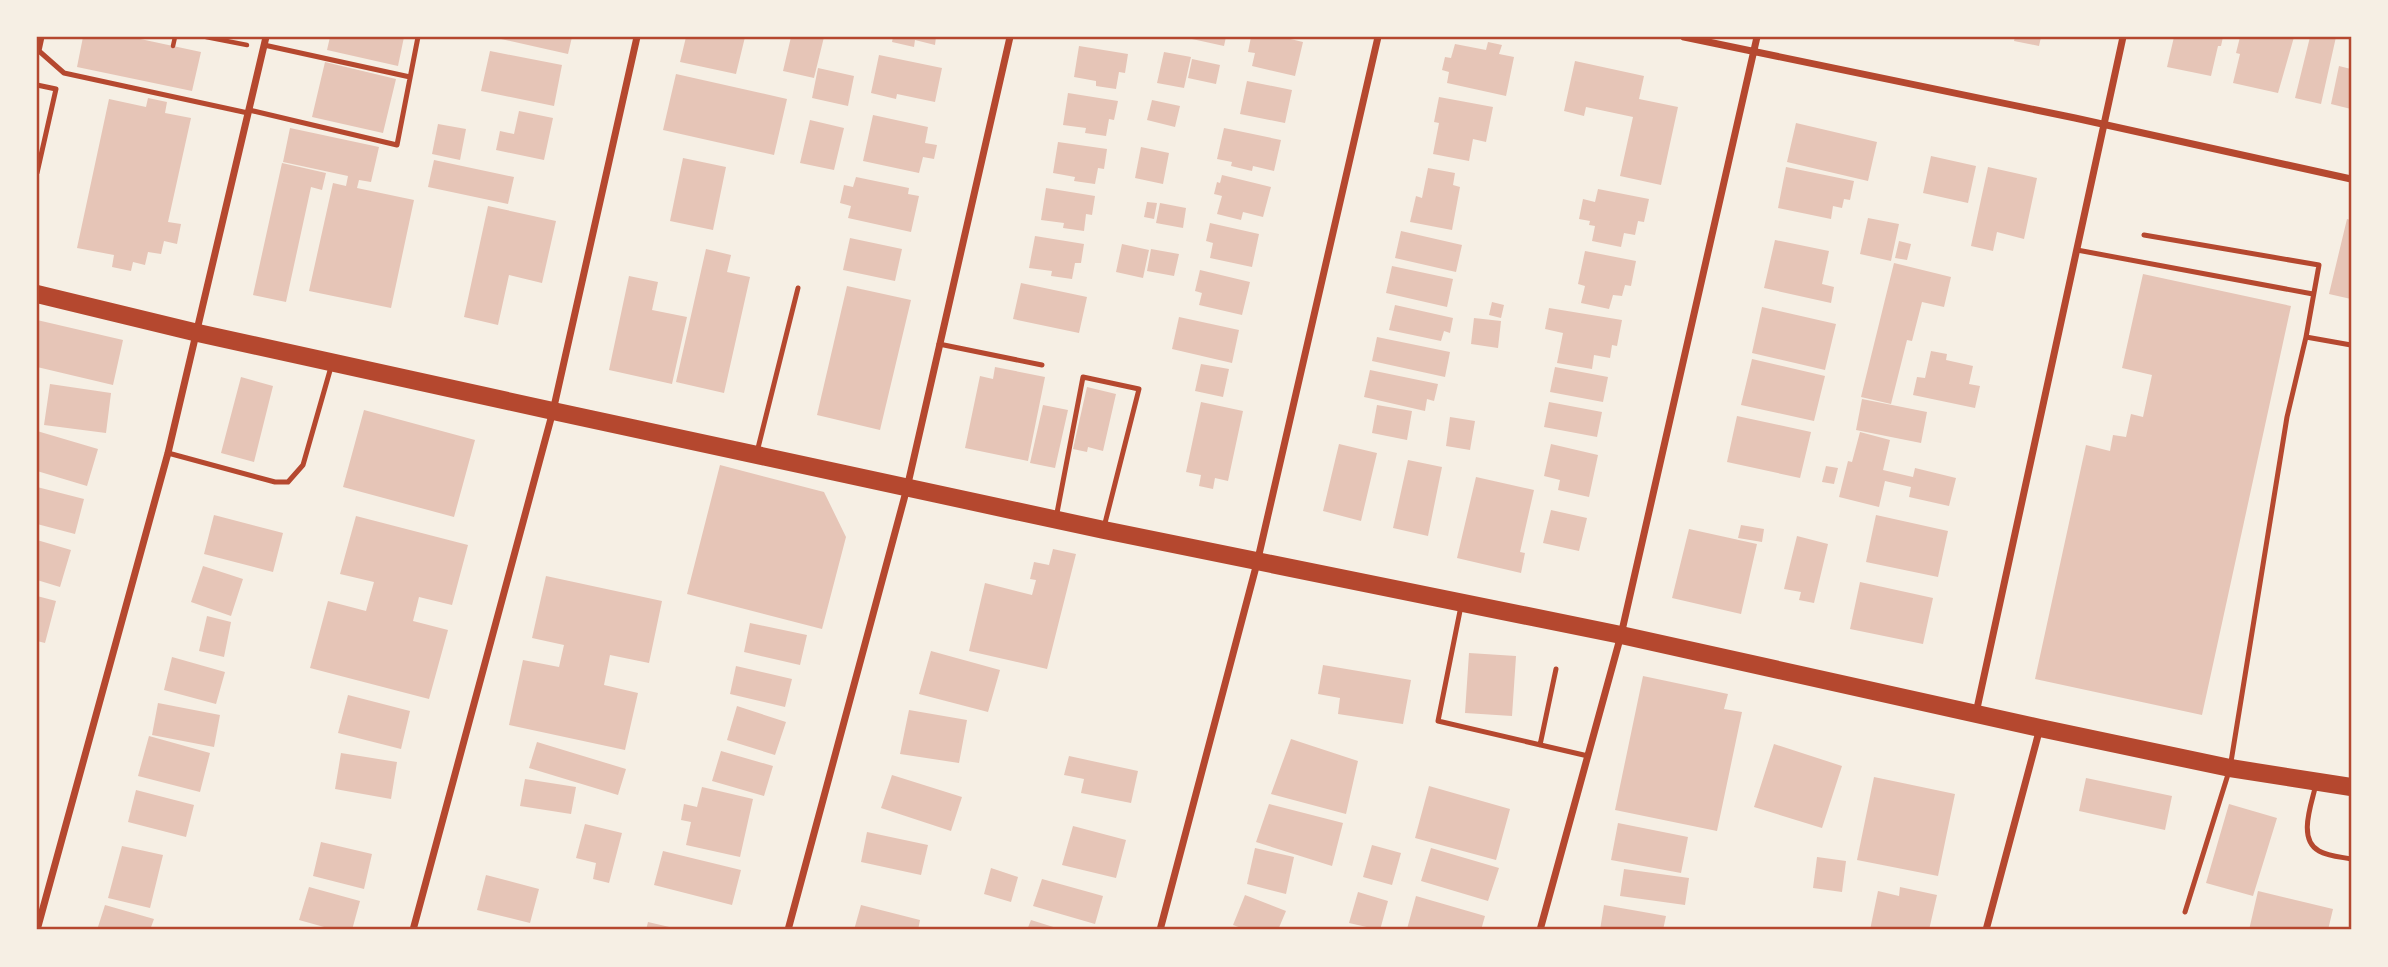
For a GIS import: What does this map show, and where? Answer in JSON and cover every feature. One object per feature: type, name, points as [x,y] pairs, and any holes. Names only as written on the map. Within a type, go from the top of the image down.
[{"type":"main road","points":[[37,294],[198,333],[1055,520],[1621,635],[2230,768],[2351,787]]},
{"type":"street","points":[[413,930],[554,411],[637,37]]},
{"type":"street","points":[[788,930],[907,488],[1010,37]]},
{"type":"street","points":[[1160,930],[1257,563],[1378,37]]},
{"type":"street","points":[[1684,37],[2351,179]]},
{"type":"street","points":[[1540,930],[1621,635],[1756,37]]},
{"type":"street","points":[[1976,714],[2123,37]]},
{"type":"street","points":[[37,930],[168,453],[264,43]]},
{"type":"street","points":[[1986,930],[2040,728]]},
{"type":"lane","points":[[41,37],[38,51],[64,73],[397,145],[418,37]]},
{"type":"lane","points":[[264,43],[410,77]]},
{"type":"lane","points":[[37,85],[56,89],[37,173]]},
{"type":"lane","points":[[2144,235],[2319,265],[2306,337],[2287,417],[2230,768],[2185,912]]},
{"type":"lane","points":[[2077,250],[2313,294]]},
{"type":"lane","points":[[757,455],[798,288]]},
{"type":"lane","points":[[2306,337],[2351,345]]},
{"type":"lane","points":[[939,344],[1042,365]]},
{"type":"lane","points":[[168,453],[275,482],[288,482],[303,465],[332,362]]},
{"type":"lane","points":[[1055,520],[1083,377],[1139,388],[1104,530]]},
{"type":"lane","points":[[1462,603],[1438,721],[1588,756]]},
{"type":"lane","points":[[1540,745],[1556,669]]},
{"type":"lane","points":[[2317,782],[2307,830],[2310,844],[2319,851],[2351,859]]},
{"type":"path","points":[[173,46],[175,37]]},
{"type":"path","points":[[206,37],[264,43]]},
{"type":"building","points":[[83,37],[131,37],[201,52],[192,91],[77,67]]},
{"type":"building","points":[[330,37],[404,37],[398,66],[327,50]]},
{"type":"building","points":[[492,37],[572,37],[568,54]]},
{"type":"building","points":[[686,37],[745,37],[736,74],[680,62]]},
{"type":"building","points":[[791,37],[824,37],[814,78],[783,71]]},
{"type":"building","points":[[893,37],[936,37],[935,45],[915,40],[914,47],[892,42]]},
{"type":"building","points":[[1192,37],[1226,37],[1224,46]]},
{"type":"building","points":[[1251,37],[1282,37],[1303,42],[1295,76],[1252,66],[1255,53],[1248,52]]},
{"type":"building","points":[[2015,37],[2041,37],[2039,46],[2014,41]]},
{"type":"building","points":[[2174,37],[2223,37],[2221,46],[2218,46],[2211,76],[2167,67]]},
{"type":"building","points":[[2240,37],[2294,37],[2278,93],[2233,83],[2240,54],[2236,53]]},
{"type":"building","points":[[2310,37],[2336,37],[2321,104],[2295,98]]},
{"type":"building","points":[[1488,42],[1502,45],[1499,54],[1514,57],[1506,96],[1447,83],[1449,72],[1442,70],[1445,57],[1451,58],[1455,44],[1486,50]]},
{"type":"building","points":[[1079,46],[1128,54],[1125,73],[1119,72],[1116,89],[1096,86],[1096,81],[1074,77]]},
{"type":"building","points":[[490,51],[562,65],[554,106],[481,91]]},
{"type":"building","points":[[1164,52],[1191,57],[1184,88],[1157,83]]},
{"type":"building","points":[[879,55],[942,68],[935,102],[897,94],[896,99],[871,93]]},
{"type":"building","points":[[1192,59],[1220,65],[1216,84],[1188,78]]},
{"type":"building","points":[[1575,61],[1644,76],[1639,99],[1678,107],[1661,185],[1620,176],[1633,117],[1586,107],[1584,116],[1564,111]]},
{"type":"building","points":[[325,62],[396,79],[383,133],[312,117]]},
{"type":"building","points":[[2339,66],[2351,69],[2351,109],[2331,104]]},
{"type":"building","points":[[818,68],[854,76],[848,106],[812,98]]},
{"type":"building","points":[[676,74],[787,99],[774,155],[663,130]]},
{"type":"building","points":[[1247,81],[1292,90],[1285,123],[1240,114]]},
{"type":"building","points":[[1068,93],[1118,101],[1114,120],[1109,119],[1106,136],[1085,133],[1086,128],[1063,125]]},
{"type":"building","points":[[1439,97],[1493,107],[1486,142],[1473,139],[1469,161],[1433,154],[1439,123],[1434,122]]},
{"type":"building","points":[[148,98],[167,102],[165,113],[191,118],[168,222],[181,224],[177,244],[164,241],[161,254],[148,252],[145,265],[133,262],[131,271],[112,267],[114,255],[77,248],[109,99],[146,107]]},
{"type":"building","points":[[1152,100],[1180,106],[1175,127],[1147,120]]},
{"type":"building","points":[[519,111],[553,118],[544,160],[496,150],[500,131],[514,134]]},
{"type":"building","points":[[873,115],[928,127],[925,143],[937,145],[934,159],[923,157],[919,173],[863,161]]},
{"type":"building","points":[[810,120],[844,128],[834,170],[800,163]]},
{"type":"building","points":[[1796,123],[1877,142],[1868,181],[1787,162]]},
{"type":"building","points":[[438,124],[466,129],[460,160],[432,154]]},
{"type":"building","points":[[290,128],[379,147],[371,182],[359,180],[357,188],[414,200],[391,308],[309,291],[333,183],[346,186],[348,176],[283,162]]},
{"type":"building","points":[[1224,128],[1281,140],[1274,171],[1253,166],[1252,171],[1217,159]]},
{"type":"building","points":[[1058,142],[1107,149],[1104,169],[1098,168],[1095,184],[1074,181],[1075,177],[1053,173]]},
{"type":"building","points":[[1141,147],[1169,153],[1163,184],[1135,178]]},
{"type":"building","points":[[1931,156],[1976,166],[1968,203],[1923,193]]},
{"type":"building","points":[[683,158],[726,167],[713,230],[670,221]]},
{"type":"building","points":[[434,160],[514,177],[508,204],[428,187]]},
{"type":"building","points":[[282,163],[326,173],[322,190],[311,187],[286,302],[253,295]]},
{"type":"building","points":[[1786,167],[1854,181],[1850,200],[1844,199],[1842,208],[1833,206],[1831,219],[1778,208]]},
{"type":"building","points":[[1988,167],[2037,178],[2024,239],[1997,232],[1993,251],[1971,246]]},
{"type":"building","points":[[1428,168],[1455,173],[1453,185],[1460,187],[1452,230],[1410,222],[1416,196],[1422,198]]},
{"type":"building","points":[[1222,175],[1271,187],[1263,217],[1243,212],[1241,220],[1217,214],[1222,196],[1214,194]]},
{"type":"building","points":[[856,177],[909,188],[908,194],[919,196],[911,232],[848,218],[851,206],[840,203],[844,185],[853,187]]},
{"type":"building","points":[[1046,188],[1095,196],[1092,215],[1086,214],[1084,231],[1063,228],[1064,223],[1041,220]]},
{"type":"building","points":[[1598,189],[1649,199],[1644,222],[1638,221],[1635,235],[1624,233],[1621,247],[1592,241],[1595,226],[1589,225],[1590,221],[1579,219],[1583,199],[1595,202]]},
{"type":"building","points":[[1147,202],[1157,203],[1154,219],[1144,217]]},
{"type":"building","points":[[1160,203],[1186,208],[1183,228],[1156,223]]},
{"type":"building","points":[[488,206],[556,221],[542,283],[509,275],[498,325],[464,317]]},
{"type":"building","points":[[1868,218],[1899,224],[1891,261],[1860,254]]},
{"type":"building","points":[[2347,219],[2351,220],[2351,299],[2329,294]]},
{"type":"building","points":[[1210,223],[1259,234],[1252,267],[1210,258],[1213,243],[1206,241]]},
{"type":"building","points":[[1401,231],[1462,245],[1456,272],[1395,258]]},
{"type":"building","points":[[1035,236],[1084,244],[1081,263],[1075,263],[1072,279],[1051,276],[1052,271],[1029,268]]},
{"type":"building","points":[[850,238],[902,249],[895,281],[843,270]]},
{"type":"building","points":[[1775,240],[1829,251],[1822,284],[1834,287],[1831,303],[1764,288]]},
{"type":"building","points":[[1899,241],[1911,244],[1907,260],[1895,258]]},
{"type":"building","points":[[1122,244],[1149,250],[1143,278],[1116,272]]},
{"type":"building","points":[[706,249],[731,255],[727,272],[750,277],[724,393],[676,382]]},
{"type":"building","points":[[1151,249],[1179,254],[1174,276],[1147,271]]},
{"type":"building","points":[[1585,251],[1636,261],[1631,286],[1625,285],[1622,296],[1613,295],[1609,309],[1581,303],[1585,286],[1578,284]]},
{"type":"building","points":[[1894,263],[1951,277],[1944,307],[1922,302],[1912,341],[1907,340],[1891,404],[1861,397]]},
{"type":"building","points":[[1392,266],[1453,279],[1447,307],[1386,293]]},
{"type":"building","points":[[1200,270],[1250,282],[1242,315],[1199,305],[1202,293],[1195,291]]},
{"type":"building","points":[[2143,274],[2291,306],[2202,715],[2035,679],[2086,445],[2110,451],[2113,435],[2126,437],[2131,414],[2143,417],[2152,375],[2122,368]]},
{"type":"building","points":[[629,276],[658,282],[652,310],[687,317],[672,384],[609,370]]},
{"type":"building","points":[[1021,283],[1087,297],[1079,333],[1013,319]]},
{"type":"building","points":[[847,286],[911,300],[880,430],[817,415]]},
{"type":"building","points":[[1492,302],[1504,305],[1501,318],[1489,315]]},
{"type":"building","points":[[1395,305],[1453,318],[1450,333],[1444,331],[1441,341],[1389,330]]},
{"type":"building","points":[[1762,307],[1836,324],[1825,370],[1752,353]]},
{"type":"building","points":[[1549,308],[1622,320],[1617,346],[1612,345],[1610,358],[1594,355],[1592,369],[1557,363],[1563,333],[1545,329]]},
{"type":"building","points":[[1179,317],[1239,330],[1232,363],[1172,349]]},
{"type":"building","points":[[1474,318],[1501,321],[1498,348],[1471,344]]},
{"type":"building","points":[[37,320],[123,340],[113,385],[37,367]]},
{"type":"building","points":[[1377,337],[1450,352],[1445,377],[1372,361]]},
{"type":"building","points":[[1931,351],[1947,354],[1946,360],[1973,366],[1969,384],[1980,386],[1975,408],[1913,395],[1917,377],[1925,378]]},
{"type":"building","points":[[1752,359],[1825,376],[1814,421],[1741,405]]},
{"type":"building","points":[[1201,364],[1229,369],[1223,397],[1195,391]]},
{"type":"building","points":[[995,367],[1045,377],[1028,461],[965,448],[980,376],[993,379]]},
{"type":"building","points":[[1555,367],[1608,377],[1603,402],[1550,392]]},
{"type":"building","points":[[1370,370],[1438,384],[1434,401],[1427,399],[1425,411],[1364,397]]},
{"type":"building","points":[[241,377],[273,386],[254,462],[221,453]]},
{"type":"building","points":[[50,384],[111,393],[106,433],[44,425]]},
{"type":"building","points":[[1087,387],[1116,394],[1103,451],[1088,447],[1087,452],[1073,449]]},
{"type":"building","points":[[1862,399],[1927,412],[1921,443],[1856,430]]},
{"type":"building","points":[[1201,402],[1243,411],[1228,481],[1215,478],[1213,489],[1199,486],[1201,475],[1186,472]]},
{"type":"building","points":[[1549,402],[1602,412],[1597,437],[1544,427]]},
{"type":"building","points":[[1043,405],[1068,410],[1055,468],[1030,463]]},
{"type":"building","points":[[1377,405],[1412,411],[1407,440],[1372,433]]},
{"type":"building","points":[[364,410],[475,440],[454,517],[343,487]]},
{"type":"building","points":[[1737,416],[1811,432],[1800,478],[1727,462]]},
{"type":"building","points":[[1450,417],[1475,421],[1470,450],[1446,446]]},
{"type":"building","points":[[37,431],[98,449],[87,486],[37,471]]},
{"type":"building","points":[[1860,432],[1890,440],[1883,470],[1913,477],[1915,468],[1956,478],[1949,506],[1909,497],[1911,487],[1885,481],[1879,507],[1839,497],[1848,461],[1852,462]]},
{"type":"building","points":[[1339,444],[1377,453],[1361,521],[1323,511]]},
{"type":"building","points":[[1551,444],[1598,455],[1589,497],[1558,490],[1560,480],[1544,476]]},
{"type":"building","points":[[1408,460],[1442,467],[1428,536],[1393,528]]},
{"type":"building","points":[[720,465],[824,492],[846,537],[822,629],[687,594]]},
{"type":"building","points":[[1826,466],[1838,468],[1834,484],[1822,482]]},
{"type":"building","points":[[1476,477],[1534,490],[1520,552],[1525,553],[1521,573],[1457,558]]},
{"type":"building","points":[[37,487],[84,499],[75,534],[37,524]]},
{"type":"building","points":[[1551,510],[1587,518],[1579,551],[1543,543]]},
{"type":"building","points":[[214,515],[283,533],[273,572],[204,554]]},
{"type":"building","points":[[1876,515],[1948,531],[1938,577],[1866,562]]},
{"type":"building","points":[[356,516],[468,545],[452,605],[419,597],[413,621],[448,630],[429,699],[310,668],[328,601],[366,611],[374,582],[340,574]]},
{"type":"building","points":[[1741,525],[1764,529],[1762,542],[1738,538]]},
{"type":"building","points":[[1689,529],[1757,544],[1741,614],[1672,598]]},
{"type":"building","points":[[1797,536],[1828,544],[1814,603],[1799,600],[1801,592],[1784,589]]},
{"type":"building","points":[[37,540],[71,550],[60,587],[37,580]]},
{"type":"building","points":[[1053,549],[1076,554],[1047,669],[969,651],[985,583],[1032,595],[1036,580],[1030,579],[1034,562],[1049,565]]},
{"type":"building","points":[[203,566],[243,579],[231,616],[191,602]]},
{"type":"building","points":[[546,576],[662,601],[649,663],[610,655],[604,685],[638,693],[625,750],[509,725],[523,660],[559,667],[564,645],[532,638]]},
{"type":"building","points":[[1860,582],[1933,598],[1923,644],[1850,629]]},
{"type":"building","points":[[37,596],[56,601],[45,643],[37,641]]},
{"type":"building","points":[[207,616],[231,622],[224,657],[199,651]]},
{"type":"building","points":[[750,623],[807,635],[800,665],[744,652]]},
{"type":"building","points":[[931,651],[1000,670],[988,712],[919,694]]},
{"type":"building","points":[[1469,653],[1516,656],[1512,716],[1465,713]]},
{"type":"building","points":[[172,657],[225,672],[216,704],[164,690]]},
{"type":"building","points":[[1323,665],[1411,680],[1403,724],[1338,714],[1340,698],[1318,694]]},
{"type":"building","points":[[736,666],[792,679],[785,707],[730,694]]},
{"type":"building","points":[[1643,676],[1728,694],[1724,709],[1742,712],[1717,831],[1615,810]]},
{"type":"building","points":[[348,695],[410,711],[401,749],[338,733]]},
{"type":"building","points":[[158,703],[220,715],[214,747],[152,735]]},
{"type":"building","points":[[737,706],[786,722],[775,755],[727,740]]},
{"type":"building","points":[[909,710],[967,720],[959,763],[900,754]]},
{"type":"building","points":[[149,736],[210,753],[200,792],[138,776]]},
{"type":"building","points":[[1291,739],[1358,761],[1346,814],[1271,794]]},
{"type":"building","points":[[537,742],[626,769],[618,795],[529,768]]},
{"type":"building","points":[[1774,744],[1842,766],[1822,828],[1754,807]]},
{"type":"building","points":[[721,751],[773,766],[764,796],[712,781]]},
{"type":"building","points":[[341,753],[397,762],[391,799],[335,789]]},
{"type":"building","points":[[1069,756],[1138,771],[1131,803],[1081,793],[1084,779],[1064,775]]},
{"type":"building","points":[[892,775],[962,797],[951,831],[881,808]]},
{"type":"building","points":[[1874,777],[1955,794],[1938,876],[1857,860]]},
{"type":"building","points":[[2086,778],[2172,796],[2165,830],[2079,811]]},
{"type":"building","points":[[525,779],[576,787],[571,814],[520,806]]},
{"type":"building","points":[[1429,786],[1510,809],[1496,860],[1415,838]]},
{"type":"building","points":[[702,787],[753,799],[740,857],[686,845],[691,822],[681,820],[684,804],[697,807]]},
{"type":"building","points":[[136,790],[194,805],[186,837],[128,822]]},
{"type":"building","points":[[1269,804],[1343,823],[1332,866],[1256,842]]},
{"type":"building","points":[[2229,804],[2277,818],[2253,896],[2206,883]]},
{"type":"building","points":[[1618,823],[1688,837],[1681,873],[1611,860]]},
{"type":"building","points":[[585,824],[622,833],[609,883],[593,879],[596,863],[576,858]]},
{"type":"building","points":[[1073,826],[1126,840],[1116,878],[1062,865]]},
{"type":"building","points":[[867,832],[928,845],[921,875],[861,862]]},
{"type":"building","points":[[321,842],[372,854],[364,889],[313,876]]},
{"type":"building","points":[[1372,845],[1401,853],[1392,885],[1363,877]]},
{"type":"building","points":[[122,846],[163,855],[150,908],[108,898]]},
{"type":"building","points":[[1255,848],[1294,857],[1286,894],[1247,884]]},
{"type":"building","points":[[1431,848],[1499,868],[1488,901],[1421,881]]},
{"type":"building","points":[[663,851],[741,870],[732,905],[654,885]]},
{"type":"building","points":[[1817,857],[1846,861],[1842,892],[1813,888]]},
{"type":"building","points":[[991,868],[1018,877],[1011,902],[984,894]]},
{"type":"building","points":[[1624,869],[1689,878],[1685,905],[1620,896]]},
{"type":"building","points":[[486,875],[539,889],[530,923],[477,910]]},
{"type":"building","points":[[1042,879],[1103,896],[1095,924],[1033,906]]},
{"type":"building","points":[[309,887],[360,901],[352,930],[335,930],[299,920]]},
{"type":"building","points":[[1900,887],[1937,895],[1929,930],[1870,930],[1878,891],[1899,896]]},
{"type":"building","points":[[2258,891],[2333,909],[2328,930],[2249,930]]},
{"type":"building","points":[[1358,892],[1388,901],[1380,930],[1349,923]]},
{"type":"building","points":[[1245,895],[1286,911],[1278,930],[1247,930],[1233,925]]},
{"type":"building","points":[[1416,896],[1485,916],[1481,930],[1407,929]]},
{"type":"building","points":[[105,905],[154,919],[150,930],[97,930]]},
{"type":"building","points":[[861,905],[920,920],[918,930],[854,930]]},
{"type":"building","points":[[1604,905],[1666,916],[1663,930],[1600,930]]},
{"type":"building","points":[[1031,920],[1063,930],[1027,930]]},
{"type":"building","points":[[648,922],[678,929],[678,930],[646,930]]}]
